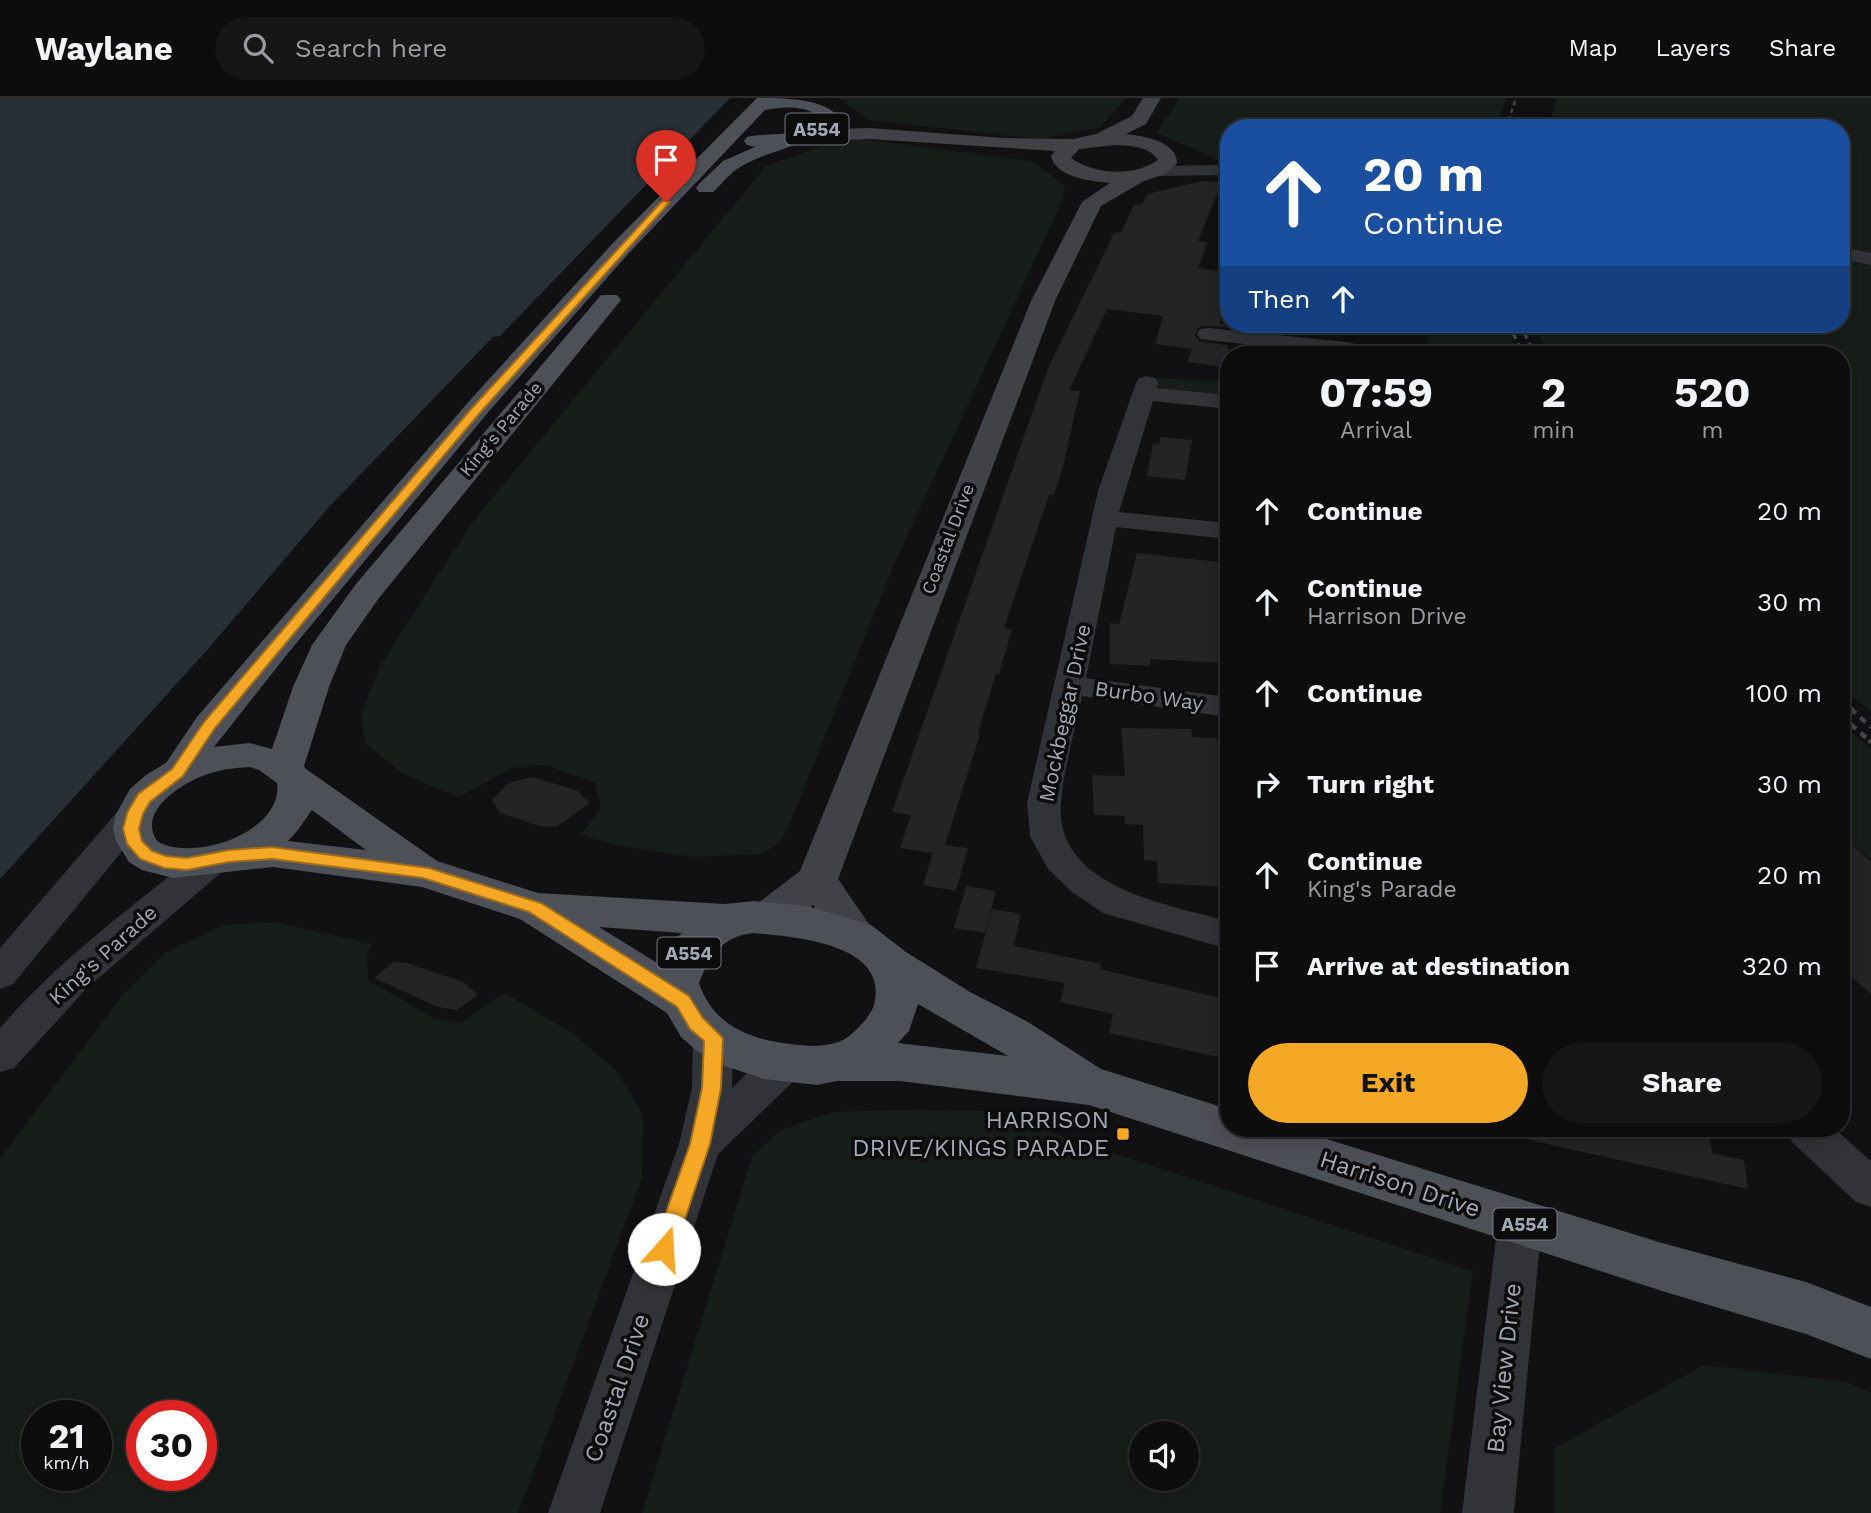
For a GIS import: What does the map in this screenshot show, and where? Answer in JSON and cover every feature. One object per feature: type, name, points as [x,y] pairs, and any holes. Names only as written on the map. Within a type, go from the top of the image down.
[{"type":"main road","name":"A554","points":[[731,134],[754,141],[791,139],[818,128],[827,114],[806,100],[763,102]]},
{"type":"main road","name":"King's Parade","points":[[178,772],[210,725],[475,412],[763,102]]},
{"type":"main road","name":"King's Parade","points":[[291,773],[311,687],[329,645],[367,592],[619,288],[710,184],[730,165],[791,139]]},
{"type":"main road","points":[[249,755],[270,759],[291,773],[298,794],[291,812],[277,829],[256,844],[221,859],[187,864],[164,862],[146,855],[135,844],[131,829],[135,813],[151,791],[178,772],[226,757],[249,755]]},
{"type":"main road","name":"A554","points":[[291,773],[424,872]]},
{"type":"main road","name":"A554","points":[[221,859],[272,853],[424,872],[535,908],[683,1001]]},
{"type":"main road","name":"A554","points":[[535,908],[725,920],[768,918],[807,922],[856,936],[891,964],[898,997],[893,1018],[862,1052],[837,1062],[817,1066],[785,1064],[735,1051],[713,1038],[697,1024],[683,1001],[677,984],[691,950],[725,920]]},
{"type":"main road","name":"Harrison Drive","points":[[891,964],[954,1005],[1012,1035],[1089,1084]]},
{"type":"main road","name":"Harrison Drive","points":[[837,1062],[900,1062],[1089,1084],[1220,1126]]},
{"type":"main road","name":"Harrison Drive","points":[[1253,1137],[1662,1268],[1806,1308],[1871,1333]]},
{"type":"street","points":[[791,139],[837,133],[889,133],[1067,153],[1139,120],[1152,98]]},
{"type":"street","points":[[827,114],[889,133]]},
{"type":"street","points":[[1139,120],[1141,136],[1148,145],[1154,167]]},
{"type":"street","points":[[1102,139],[1148,145]]},
{"type":"street","points":[[1067,153],[1081,172],[1092,202],[1154,167]]},
{"type":"street","points":[[1081,172],[1114,177],[1154,167],[1220,169]]},
{"type":"street","name":"Coastal Drive","points":[[817,880],[1043,301],[1092,202]]},
{"type":"street","points":[[1850,254],[1871,258]]},
{"type":"street","points":[[1208,334],[1313,346]]},
{"type":"street","name":"Mockbeggar Drive","points":[[1220,401],[1145,388],[1111,491],[1044,803],[1047,836],[1060,859],[1084,883],[1116,904],[1220,933]]},
{"type":"street","points":[[1105,518],[1220,530]]},
{"type":"street","name":"Burbo Way","points":[[1070,685],[1220,706]]},
{"type":"street","points":[[0,974],[135,813]]},
{"type":"street","name":"King's Parade","points":[[0,1056],[19,1032],[112,943],[221,859]]},
{"type":"street","points":[[768,918],[817,880],[856,936]]},
{"type":"street","name":"Coastal Drive","points":[[574,1513],[700,1144],[712,1088],[713,1038]]},
{"type":"street","points":[[700,1144],[785,1064]]},
{"type":"street","points":[[1816,1137],[1871,1188]]},
{"type":"street","name":"Bay View Drive","points":[[1488,1513],[1520,1223]]},
{"type":"shaded area","points":[[0,98],[730,98],[500,336],[493,337],[329,507],[208,649],[0,879]]},
{"type":"shaded area","points":[[838,98],[1126,98],[1101,127],[1041,139],[869,120]]},
{"type":"shaded area","points":[[1179,98],[1506,98],[1500,119],[1220,119],[1220,160],[1157,133]]},
{"type":"shaded area","points":[[1556,98],[1871,98],[1871,712],[1850,694],[1850,346],[1544,346],[1538,333],[1850,333],[1850,119],[1551,119]]},
{"type":"shaded area","points":[[853,138],[1032,161],[1065,186],[1062,201],[896,560],[788,828],[779,843],[762,854],[693,857],[626,847],[581,835],[601,807],[595,783],[547,765],[512,768],[459,797],[403,774],[365,743],[361,714],[381,664],[471,524],[766,166]]},
{"type":"shaded area","points":[[1426,333],[1509,333],[1515,346],[1429,346]]},
{"type":"shaded area","points":[[1144,377],[1220,382],[1220,396],[1165,391]]},
{"type":"shaded area","points":[[1850,731],[1871,749],[1871,860],[1850,841]]},
{"type":"shaded area","points":[[275,922],[372,944],[367,958],[368,980],[432,1017],[461,1023],[504,993],[574,1034],[616,1070],[643,1115],[642,1178],[518,1513],[0,1513],[0,1159],[122,996],[165,953],[223,925]]},
{"type":"shaded area","points":[[985,1111],[1473,1271],[1440,1513],[642,1513],[752,1157],[779,1131],[833,1112]]},
{"type":"shaded area","points":[[1704,1365],[1846,1382],[1871,1393],[1871,1513],[1555,1513],[1555,1448]]},
{"type":"building","points":[[1202,181],[1220,182],[1198,241],[1208,242],[1198,268],[1220,271],[1220,327],[1200,326],[1195,335],[1200,342],[1228,346],[1220,346],[1220,367],[1187,362],[1192,349],[1155,344],[1163,316],[1107,309],[1069,390],[1080,391],[1062,470],[1054,495],[1049,495],[1004,628],[1012,629],[999,674],[996,673],[945,845],[968,848],[956,891],[923,885],[933,853],[900,848],[911,815],[892,812],[1048,368],[1114,233],[1121,233],[1134,205],[1142,205],[1147,194]]},
{"type":"building","points":[[1160,437],[1192,440],[1185,480],[1147,476],[1153,444],[1159,445]]},
{"type":"building","points":[[1137,553],[1220,562],[1220,663],[1150,659],[1150,666],[1110,664],[1110,623],[1119,624]]},
{"type":"building","points":[[1121,728],[1191,729],[1192,737],[1217,738],[1220,760],[1220,887],[1158,883],[1157,861],[1144,860],[1143,825],[1125,824],[1125,816],[1094,815],[1092,775],[1125,776]]},
{"type":"building","points":[[532,777],[576,790],[590,803],[556,827],[540,826],[500,813],[492,800],[508,783]]},
{"type":"building","points":[[1850,842],[1871,862],[1871,994],[1850,976]]},
{"type":"building","points":[[966,886],[996,891],[985,933],[954,928]]},
{"type":"building","points":[[992,909],[1021,914],[1014,946],[1101,964],[1100,969],[1220,998],[1220,1057],[1109,1033],[1113,1014],[1060,1002],[1065,983],[976,968]]},
{"type":"building","points":[[393,962],[407,963],[463,982],[478,995],[457,1010],[438,1007],[374,978]]},
{"type":"building","points":[[1530,1137],[1710,1137],[1712,1153],[1744,1160],[1748,1189],[1530,1140]]},
{"type":"railway","points":[[1509,119],[1516,98]]},
{"type":"railway","points":[[1513,333],[1519,346]]},
{"type":"railway","points":[[1524,333],[1531,346]]},
{"type":"railway","points":[[1850,708],[1871,727]]},
{"type":"railway","points":[[1850,724],[1871,742],[1869,740]]},
{"type":"place","name":"HARRISON DRIVE/KINGS PARADE","points":[[1123,1134]]},
{"type":"route","points":[[664,1249],[700,1144],[712,1088],[713,1038],[697,1024],[683,1001],[535,908],[424,872],[272,853],[229,856],[187,864],[164,862],[146,855],[135,844],[131,829],[135,813],[144,798],[178,772],[210,725],[475,412],[666,202]]}]
